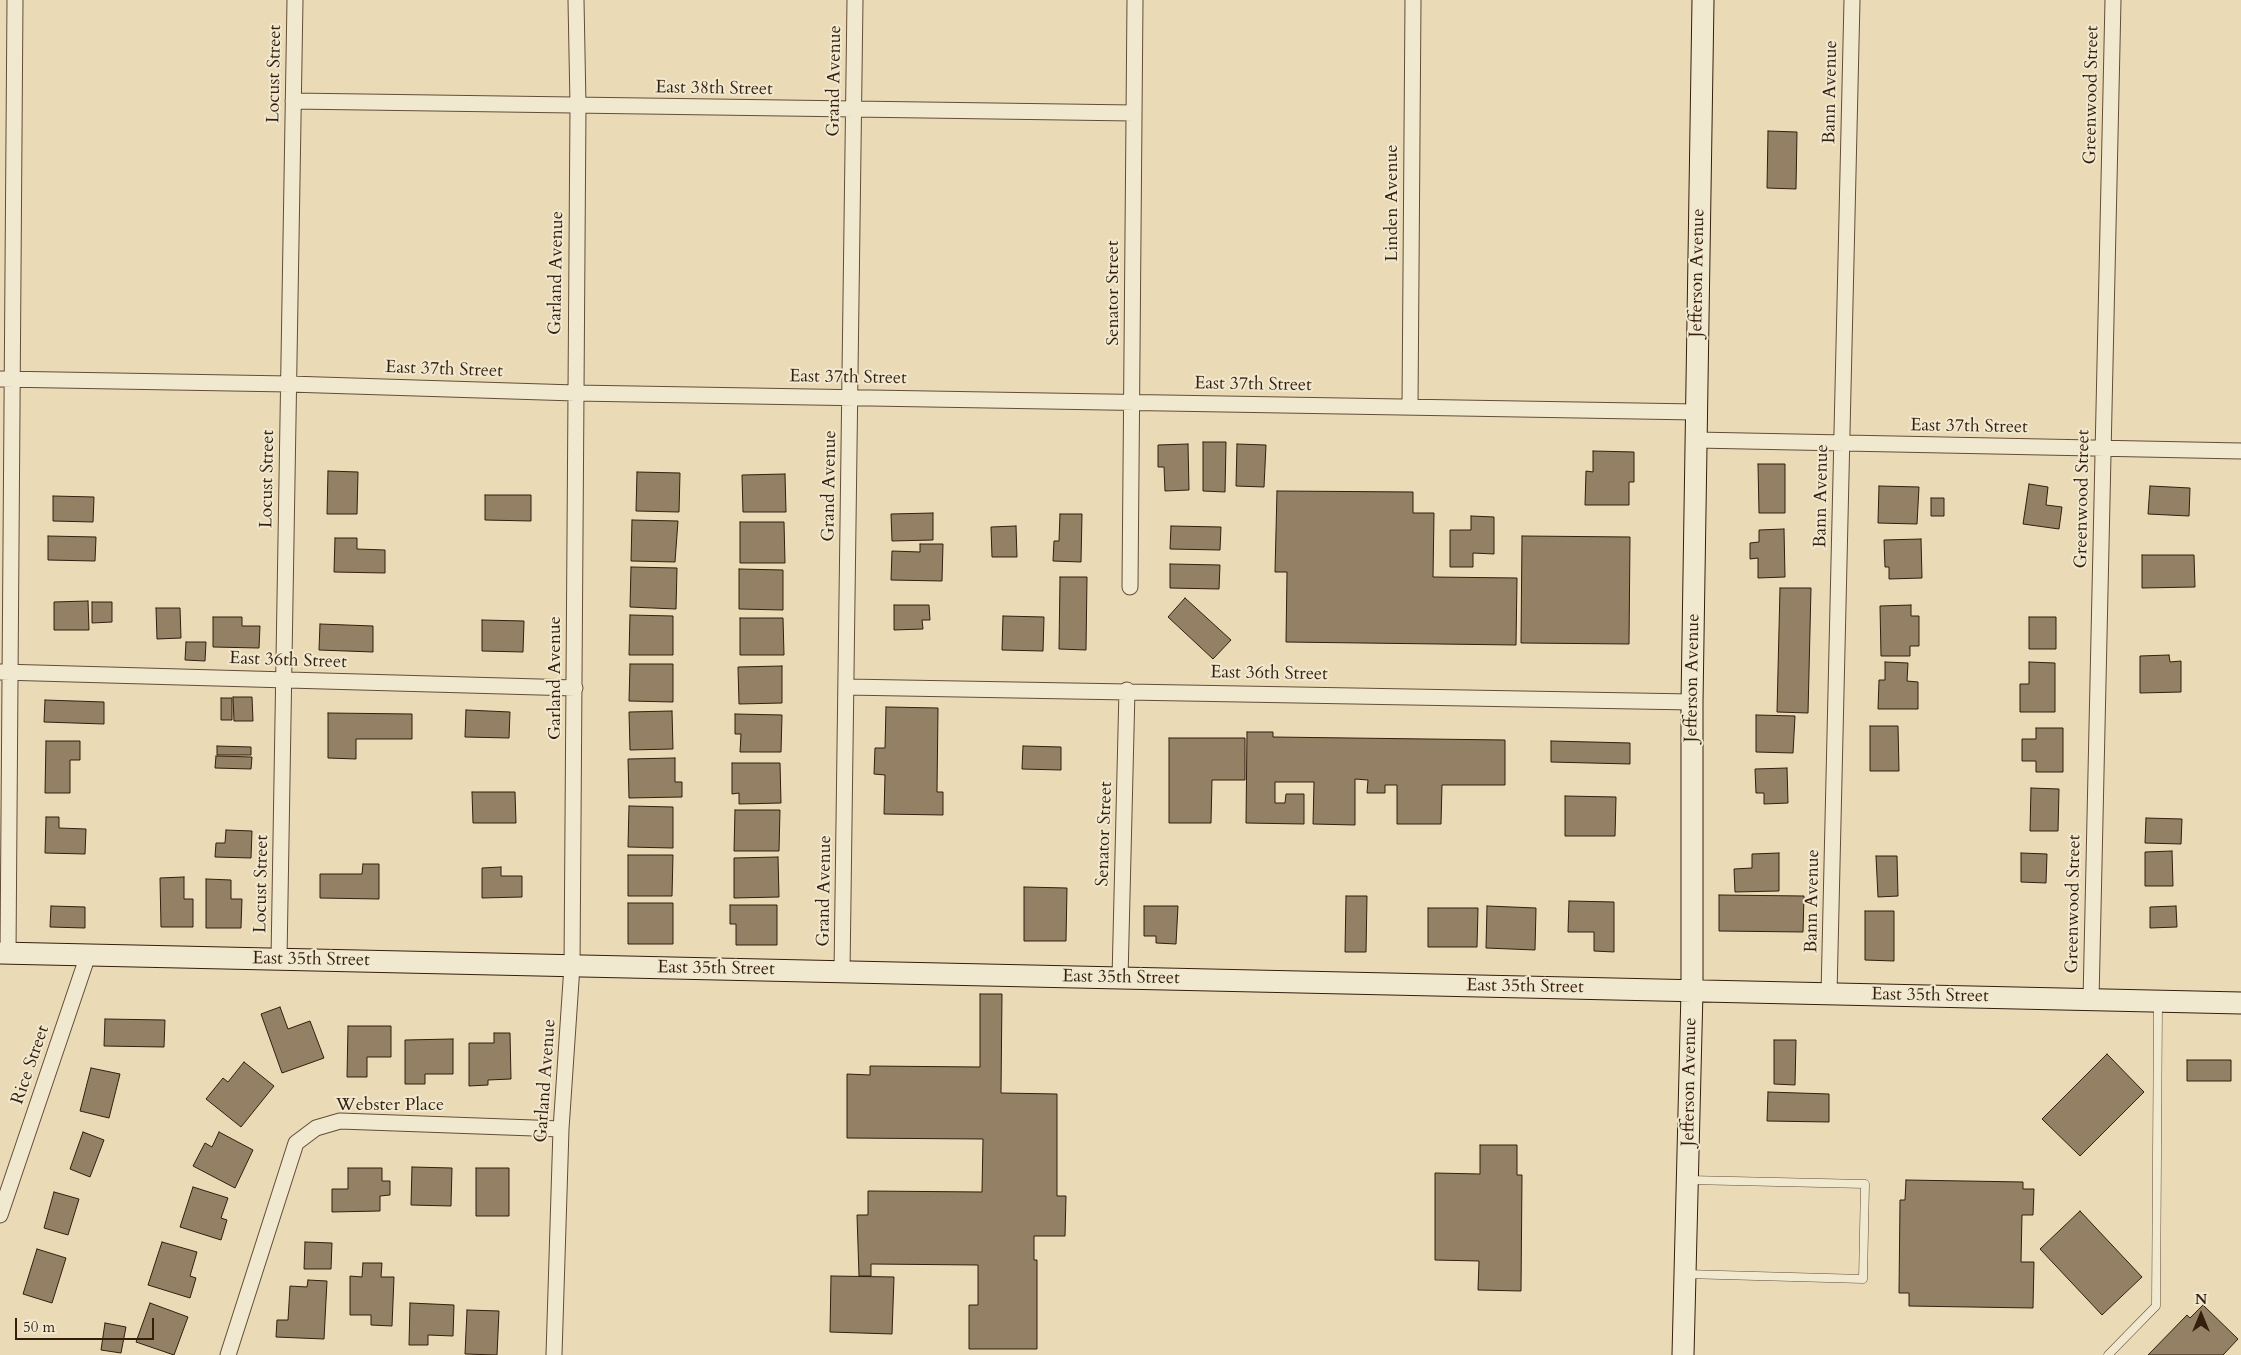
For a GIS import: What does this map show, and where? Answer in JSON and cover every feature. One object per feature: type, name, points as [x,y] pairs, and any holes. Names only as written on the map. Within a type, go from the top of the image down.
[{"type":"street","points":[[4,953],[6,379],[15,0]]},
{"type":"street","name":"Locust Street","points":[[279,959],[295,0]]},
{"type":"street","name":"Garland Avenue","points":[[554,1355],[561,1129],[572,966],[578,105],[576,0]]},
{"type":"street","name":"Grand Avenue","points":[[842,972],[855,0]]},
{"type":"street","name":"Senator Street","points":[[1130,587],[1135,0]]},
{"type":"street","name":"Linden Avenue","points":[[1410,407],[1413,0]]},
{"type":"street","name":"Jefferson Avenue","points":[[1683,1355],[1692,991],[1692,702],[1703,0]]},
{"type":"street","name":"Bann Avenue","points":[[1830,994],[1852,0]]},
{"type":"street","name":"Greenwood Street","points":[[2091,1000],[2113,0]]},
{"type":"street","name":"East 38th Street","points":[[293,101],[1134,113]]},
{"type":"street","name":"East 37th Street","points":[[6,379],[289,384],[575,393],[850,396],[1696,412]]},
{"type":"street","name":"East 37th Street","points":[[1696,440],[2241,451]]},
{"type":"street","name":"East 36th Street","points":[[5,672],[574,688]]},
{"type":"street","name":"East 36th Street","points":[[846,687],[1128,690],[1692,702]]},
{"type":"street","name":"Senator Street","points":[[1120,978],[1128,690]]},
{"type":"street","name":"East 35th Street","points":[[4,953],[2241,1003]]},
{"type":"street","name":"Rice Street","points":[[0,1215],[88,955]]},
{"type":"street","name":"Webster Place","points":[[228,1355],[296,1143],[316,1128],[340,1121],[561,1129]]},
{"type":"lane","points":[[2108,1355],[2156,1306],[2158,1001]]},
{"type":"lane","points":[[1685,1274],[1863,1279],[1865,1184],[1687,1180]]},
{"type":"building","points":[[1768,131],[1797,132],[1796,189],[1767,188]]},
{"type":"building","points":[[1203,442],[1226,442],[1225,492],[1203,491]]},
{"type":"building","points":[[1188,444],[1189,490],[1165,491],[1164,467],[1158,467],[1158,445]]},
{"type":"building","points":[[1237,444],[1266,445],[1264,487],[1236,486]]},
{"type":"building","points":[[1593,451],[1634,452],[1634,482],[1629,482],[1629,505],[1585,505],[1586,471],[1593,472]]},
{"type":"building","points":[[1758,464],[1785,464],[1785,513],[1759,513]]},
{"type":"building","points":[[328,471],[358,472],[357,514],[327,514]]},
{"type":"building","points":[[637,472],[680,473],[679,512],[636,511]]},
{"type":"building","points":[[785,474],[786,512],[743,512],[742,475]]},
{"type":"building","points":[[2029,484],[2048,487],[2046,505],[2062,507],[2059,529],[2023,524]]},
{"type":"building","points":[[1879,486],[1919,487],[1917,524],[1878,523]]},
{"type":"building","points":[[2150,486],[2190,488],[2189,516],[2148,514]]},
{"type":"building","points":[[1277,491],[1413,492],[1413,513],[1434,513],[1433,577],[1517,578],[1516,645],[1286,642],[1287,572],[1275,572]]},
{"type":"building","points":[[485,495],[531,495],[531,521],[485,520]]},
{"type":"building","points":[[53,496],[94,497],[93,522],[53,521]]},
{"type":"building","points":[[1931,498],[1944,498],[1944,516],[1931,516]]},
{"type":"building","points":[[933,513],[933,540],[892,541],[891,514]]},
{"type":"building","points":[[1060,514],[1082,514],[1081,562],[1053,561],[1054,541],[1059,541]]},
{"type":"building","points":[[1471,516],[1494,517],[1494,554],[1473,553],[1473,567],[1450,567],[1450,530],[1471,530]]},
{"type":"building","points":[[632,520],[678,521],[675,562],[631,561]]},
{"type":"building","points":[[740,522],[784,522],[785,563],[740,563]]},
{"type":"building","points":[[1016,526],[1017,557],[992,557],[991,527]]},
{"type":"building","points":[[1171,526],[1221,527],[1220,550],[1170,549]]},
{"type":"building","points":[[1784,529],[1785,577],[1758,578],[1758,558],[1750,559],[1750,543],[1759,542],[1759,530]]},
{"type":"building","points":[[48,536],[96,537],[95,561],[48,560]]},
{"type":"building","points":[[1522,536],[1630,537],[1629,644],[1521,643]]},
{"type":"building","points":[[335,538],[357,538],[357,549],[385,550],[385,573],[334,572]]},
{"type":"building","points":[[1921,539],[1922,578],[1889,579],[1889,567],[1885,567],[1884,540]]},
{"type":"building","points":[[920,544],[943,544],[942,581],[891,580],[892,551],[920,552]]},
{"type":"building","points":[[2142,555],[2194,555],[2195,587],[2142,588]]},
{"type":"building","points":[[1170,564],[1220,565],[1219,589],[1170,588]]},
{"type":"building","points":[[631,567],[677,568],[676,609],[630,607]]},
{"type":"building","points":[[739,569],[783,570],[783,610],[739,609]]},
{"type":"building","points":[[1060,577],[1087,577],[1086,650],[1059,649]]},
{"type":"building","points":[[1780,588],[1811,588],[1808,713],[1777,712]]},
{"type":"building","points":[[1185,598],[1231,640],[1213,659],[1168,617]]},
{"type":"building","points":[[88,601],[89,630],[54,630],[54,602]]},
{"type":"building","points":[[92,602],[112,602],[112,622],[92,623]]},
{"type":"building","points":[[894,605],[929,605],[930,620],[922,620],[923,629],[894,630]]},
{"type":"building","points":[[1911,605],[1911,616],[1919,616],[1919,646],[1910,646],[1910,656],[1881,656],[1880,606]]},
{"type":"building","points":[[156,608],[180,608],[181,638],[157,639]]},
{"type":"building","points":[[630,615],[673,616],[673,655],[629,655]]},
{"type":"building","points":[[1003,616],[1044,617],[1043,651],[1002,650]]},
{"type":"building","points":[[213,617],[242,617],[242,626],[260,626],[259,648],[213,647]]},
{"type":"building","points":[[2029,617],[2056,617],[2056,649],[2029,649]]},
{"type":"building","points":[[740,618],[783,618],[784,655],[740,655]]},
{"type":"building","points":[[482,620],[524,621],[523,652],[482,651]]},
{"type":"building","points":[[320,624],[373,626],[373,652],[319,650]]},
{"type":"building","points":[[186,642],[206,642],[205,661],[185,660]]},
{"type":"building","points":[[2169,655],[2170,662],[2181,661],[2181,692],[2140,693],[2140,656]]},
{"type":"building","points":[[1885,662],[1908,663],[1907,681],[1918,682],[1918,709],[1878,709],[1879,680],[1885,680]]},
{"type":"building","points":[[2029,662],[2055,663],[2055,712],[2020,712],[2020,684],[2029,684]]},
{"type":"building","points":[[630,664],[673,664],[673,702],[629,701]]},
{"type":"building","points":[[782,666],[782,703],[739,704],[738,667]]},
{"type":"building","points":[[233,697],[252,697],[253,721],[234,721]]},
{"type":"building","points":[[221,698],[232,698],[232,720],[221,720]]},
{"type":"building","points":[[45,700],[104,702],[104,724],[44,722]]},
{"type":"building","points":[[886,707],[938,708],[937,792],[943,792],[943,815],[884,814],[885,775],[874,774],[875,748],[885,748]]},
{"type":"building","points":[[466,710],[510,712],[509,738],[465,737]]},
{"type":"building","points":[[672,711],[673,749],[630,750],[629,712]]},
{"type":"building","points":[[328,713],[412,714],[412,739],[356,739],[356,759],[328,758]]},
{"type":"building","points":[[735,714],[782,715],[781,752],[740,752],[741,734],[735,734]]},
{"type":"building","points":[[1756,715],[1795,716],[1793,753],[1756,752]]},
{"type":"building","points":[[1870,726],[1898,726],[1899,771],[1870,771]]},
{"type":"building","points":[[2036,728],[2063,728],[2063,772],[2036,772],[2036,761],[2022,761],[2022,739],[2036,739]]},
{"type":"building","points":[[1247,732],[1273,732],[1273,737],[1505,740],[1505,785],[1442,785],[1441,824],[1397,824],[1397,785],[1385,785],[1385,793],[1367,793],[1368,780],[1355,779],[1355,825],[1313,824],[1314,782],[1275,782],[1275,803],[1285,803],[1286,794],[1304,794],[1304,824],[1246,823]]},
{"type":"building","points":[[1169,738],[1245,738],[1245,780],[1212,780],[1211,823],[1169,823]]},
{"type":"building","points":[[46,741],[80,741],[80,760],[70,760],[70,793],[45,793]]},
{"type":"building","points":[[1551,741],[1630,743],[1630,764],[1551,762]]},
{"type":"building","points":[[217,746],[251,747],[251,755],[217,755]]},
{"type":"building","points":[[1023,746],[1061,747],[1061,770],[1022,769]]},
{"type":"building","points":[[216,756],[252,757],[251,769],[215,768]]},
{"type":"building","points":[[675,758],[675,782],[682,782],[682,797],[629,798],[628,759]]},
{"type":"building","points":[[732,763],[780,763],[781,803],[739,804],[739,793],[732,794]]},
{"type":"building","points":[[1787,768],[1788,803],[1764,804],[1764,793],[1756,793],[1755,769]]},
{"type":"building","points":[[2031,788],[2059,789],[2058,831],[2030,831]]},
{"type":"building","points":[[472,792],[515,792],[516,823],[473,823]]},
{"type":"building","points":[[1565,796],[1616,797],[1615,836],[1565,836]]},
{"type":"building","points":[[629,806],[673,807],[673,848],[628,847]]},
{"type":"building","points":[[735,810],[780,810],[779,851],[734,851]]},
{"type":"building","points":[[46,817],[59,817],[59,828],[86,829],[85,854],[45,853]]},
{"type":"building","points":[[2146,818],[2182,819],[2181,844],[2145,843]]},
{"type":"building","points":[[226,830],[252,831],[251,858],[215,857],[216,843],[225,843]]},
{"type":"building","points":[[2172,851],[2173,886],[2145,886],[2145,852]]},
{"type":"building","points":[[1779,853],[1779,891],[1735,892],[1734,869],[1752,868],[1752,854]]},
{"type":"building","points":[[2021,853],[2047,854],[2046,883],[2021,882]]},
{"type":"building","points":[[628,855],[673,855],[672,896],[628,896]]},
{"type":"building","points":[[1876,856],[1897,856],[1898,896],[1878,897]]},
{"type":"building","points":[[778,857],[779,897],[734,898],[734,858]]},
{"type":"building","points":[[363,864],[379,864],[379,899],[320,898],[320,874],[362,874]]},
{"type":"building","points":[[501,867],[501,876],[522,876],[522,897],[482,898],[482,868]]},
{"type":"building","points":[[184,877],[184,899],[193,899],[193,927],[161,927],[160,878]]},
{"type":"building","points":[[206,879],[231,880],[231,899],[242,899],[241,928],[206,928]]},
{"type":"building","points":[[1024,887],[1067,888],[1066,941],[1024,941]]},
{"type":"building","points":[[1719,895],[1804,896],[1803,932],[1719,931]]},
{"type":"building","points":[[1346,896],[1367,896],[1366,952],[1345,952]]},
{"type":"building","points":[[1569,901],[1614,902],[1614,952],[1594,951],[1594,932],[1568,932]]},
{"type":"building","points":[[628,903],[673,903],[673,944],[628,944]]},
{"type":"building","points":[[730,905],[777,905],[777,945],[736,945],[736,924],[730,924]]},
{"type":"building","points":[[51,906],[85,907],[85,928],[50,927]]},
{"type":"building","points":[[1144,906],[1178,906],[1176,944],[1156,943],[1156,936],[1144,936]]},
{"type":"building","points":[[1487,906],[1536,908],[1535,950],[1486,948]]},
{"type":"building","points":[[2176,906],[2177,927],[2150,928],[2150,907]]},
{"type":"building","points":[[1428,908],[1478,908],[1477,947],[1428,947]]},
{"type":"building","points":[[1865,911],[1894,911],[1894,961],[1865,960]]},
{"type":"building","points":[[980,994],[1002,994],[1001,1093],[1057,1094],[1057,1196],[1066,1196],[1065,1236],[1034,1236],[1034,1260],[1037,1260],[1037,1349],[969,1349],[969,1305],[978,1305],[978,1265],[871,1264],[871,1276],[859,1276],[857,1215],[868,1215],[868,1191],[982,1192],[983,1139],[847,1138],[847,1074],[870,1075],[870,1066],[980,1067]]},
{"type":"building","points":[[280,1007],[288,1029],[310,1021],[324,1058],[282,1073],[261,1014]]},
{"type":"building","points":[[105,1019],[165,1020],[164,1047],[104,1046]]},
{"type":"building","points":[[348,1026],[391,1026],[391,1057],[367,1057],[367,1077],[347,1077]]},
{"type":"building","points":[[494,1033],[510,1033],[511,1079],[488,1080],[488,1085],[469,1086],[469,1043],[494,1043]]},
{"type":"building","points":[[453,1039],[453,1074],[425,1074],[425,1084],[405,1084],[405,1040]]},
{"type":"building","points":[[1774,1040],[1796,1040],[1795,1085],[1774,1084]]},
{"type":"building","points":[[2107,1054],[2144,1092],[2080,1156],[2042,1119]]},
{"type":"building","points":[[2187,1060],[2231,1060],[2231,1081],[2187,1081]]},
{"type":"building","points":[[244,1062],[274,1086],[241,1127],[206,1099],[223,1078],[228,1082]]},
{"type":"building","points":[[91,1068],[120,1074],[109,1118],[80,1111]]},
{"type":"building","points":[[1768,1092],[1829,1094],[1829,1122],[1767,1121]]},
{"type":"building","points":[[83,1132],[104,1140],[90,1177],[70,1169]]},
{"type":"building","points":[[219,1132],[253,1150],[235,1188],[193,1166],[205,1143],[212,1147]]},
{"type":"building","points":[[1480,1145],[1517,1145],[1517,1175],[1522,1175],[1521,1291],[1478,1290],[1479,1261],[1435,1260],[1435,1173],[1480,1174]]},
{"type":"building","points":[[412,1167],[452,1168],[451,1206],[411,1205]]},
{"type":"building","points":[[348,1168],[382,1168],[382,1181],[390,1181],[390,1195],[380,1196],[380,1211],[332,1212],[332,1189],[348,1189]]},
{"type":"building","points":[[476,1168],[509,1168],[509,1216],[476,1216]]},
{"type":"building","points":[[1906,1180],[2023,1182],[2023,1189],[2034,1189],[2033,1215],[2022,1215],[2021,1262],[2034,1262],[2033,1308],[1909,1306],[1909,1293],[1899,1293],[1900,1200],[1905,1200]]},
{"type":"building","points":[[193,1187],[228,1198],[221,1218],[227,1220],[221,1240],[180,1227]]},
{"type":"building","points":[[54,1192],[79,1199],[68,1235],[44,1228]]},
{"type":"building","points":[[2080,1211],[2142,1277],[2102,1315],[2040,1249]]},
{"type":"building","points":[[162,1242],[197,1252],[190,1276],[196,1278],[190,1298],[148,1285]]},
{"type":"building","points":[[305,1242],[332,1243],[331,1269],[304,1269]]},
{"type":"building","points":[[37,1249],[66,1258],[52,1303],[23,1294]]},
{"type":"building","points":[[363,1263],[382,1263],[381,1277],[394,1277],[392,1326],[371,1325],[371,1315],[350,1315],[350,1276],[362,1277]]},
{"type":"building","points":[[831,1276],[894,1277],[892,1334],[830,1332]]},
{"type":"building","points":[[308,1280],[327,1281],[324,1339],[276,1337],[277,1320],[288,1320],[290,1286],[307,1287]]},
{"type":"building","points":[[150,1303],[188,1317],[174,1355],[136,1342]]},
{"type":"building","points":[[410,1303],[454,1305],[453,1336],[428,1335],[428,1345],[409,1345]]},
{"type":"building","points":[[2203,1305],[2238,1339],[2223,1355],[2148,1355],[2187,1315],[2190,1318]]},
{"type":"building","points":[[467,1310],[499,1311],[497,1355],[465,1354]]},
{"type":"building","points":[[105,1323],[126,1327],[121,1353],[101,1350]]}]
